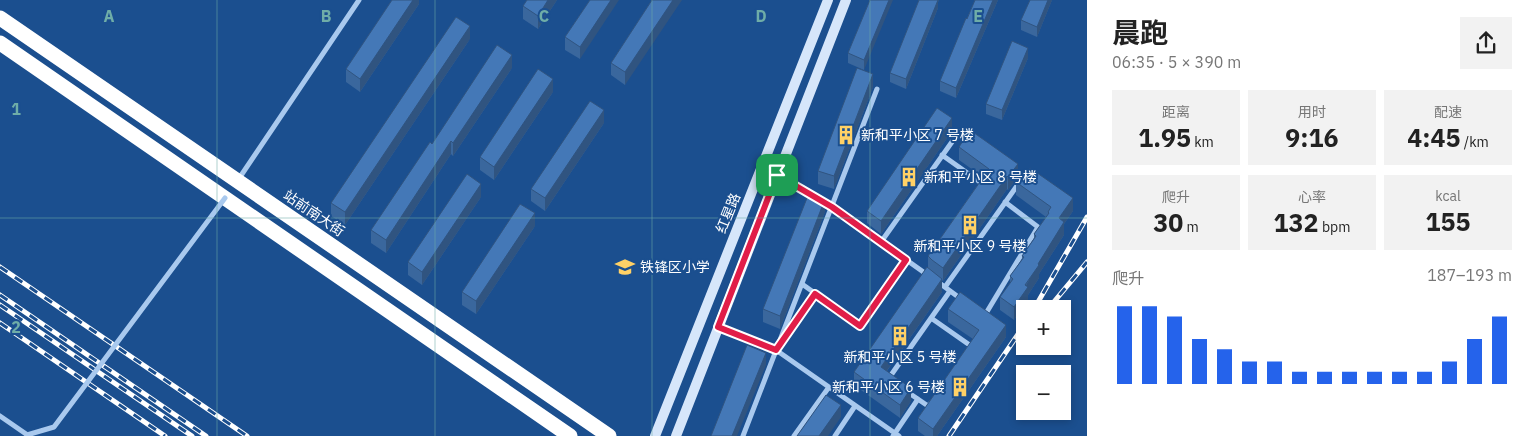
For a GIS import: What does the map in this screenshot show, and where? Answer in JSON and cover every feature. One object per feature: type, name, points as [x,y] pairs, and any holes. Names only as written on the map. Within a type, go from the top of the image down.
[{"type":"highway","name":"站前南大街","points":[[0,18],[609,436]]},
{"type":"highway","points":[[0,43],[570,436]]},
{"type":"street","points":[[237,180],[359,0]]},
{"type":"street","name":"红星路","points":[[655,436],[828,0]]},
{"type":"street","points":[[676,436],[846,0]]},
{"type":"street","points":[[743,436],[877,89]]},
{"type":"street","points":[[882,242],[959,132]]},
{"type":"street","points":[[942,155],[980,182]]},
{"type":"street","points":[[777,175],[832,207],[964,301]]},
{"type":"street","points":[[945,287],[1021,180]]},
{"type":"street","points":[[0,416],[28,435],[54,427],[225,198]]},
{"type":"street","points":[[985,316],[1038,226],[1005,202]]},
{"type":"street","points":[[802,284],[860,326],[906,260]]},
{"type":"street","points":[[896,384],[889,378],[950,291]]},
{"type":"street","points":[[776,350],[815,294]]},
{"type":"street","points":[[978,311],[991,320]]},
{"type":"street","points":[[931,318],[971,346],[966,354]]},
{"type":"street","points":[[718,327],[776,350],[896,435],[918,399]]},
{"type":"street","points":[[794,436],[829,387]]},
{"type":"street","points":[[904,389],[928,406],[934,399]]},
{"type":"street","points":[[835,436],[856,406]]},
{"type":"building","points":[[392,0],[413,0],[360,79],[346,69]]},
{"type":"building","points":[[527,0],[548,0],[538,16],[523,6]]},
{"type":"building","points":[[590,0],[611,0],[580,47],[565,37]]},
{"type":"building","points":[[652,0],[673,0],[625,72],[611,63]]},
{"type":"building","points":[[870,0],[889,0],[864,60],[848,53]]},
{"type":"building","points":[[919,0],[938,0],[906,79],[890,73]]},
{"type":"building","points":[[975,0],[993,0],[956,88],[940,81]]},
{"type":"building","points":[[1030,0],[1048,0],[1037,27],[1021,20]]},
{"type":"building","points":[[456,17],[470,26],[345,212],[331,203]]},
{"type":"building","points":[[1012,41],[1028,48],[1002,110],[986,104]]},
{"type":"building","points":[[497,45],[512,55],[453,143],[451,141],[386,240],[371,230],[430,142],[432,144]]},
{"type":"building","name":"新和平小区 7 号楼","points":[[857,68],[873,74],[834,176],[818,171]]},
{"type":"building","points":[[538,69],[553,79],[494,167],[480,157]]},
{"type":"building","points":[[590,101],[604,110],[545,198],[531,189]]},
{"type":"building","points":[[937,108],[952,118],[881,221],[867,211]]},
{"type":"building","points":[[970,130],[1018,164],[1007,176],[943,268],[928,256],[989,169],[959,147]]},
{"type":"building","points":[[1030,168],[1073,198],[1059,218],[1064,222],[1025,285],[1028,287],[1019,300],[1016,300],[1014,307],[1000,297],[1013,279],[1010,276],[1024,257],[1022,256],[1036,236],[1034,234],[1049,213],[1051,207],[1016,182],[1025,169],[1028,171]]},
{"type":"building","points":[[467,174],[481,184],[422,272],[408,262]]},
{"type":"building","points":[[809,193],[825,199],[780,316],[763,309]]},
{"type":"building","points":[[520,204],[535,213],[476,301],[462,292]]},
{"type":"building","points":[[927,267],[942,279],[881,367],[911,388],[900,405],[854,372]]},
{"type":"building","points":[[960,292],[1006,325],[933,429],[918,418],[979,330],[948,309]]},
{"type":"building","points":[[747,345],[766,353],[732,436],[711,436]]},
{"type":"building","points":[[826,395],[841,405],[819,436],[797,436]]},
{"type":"railway","points":[[1039,300],[1087,217]]},
{"type":"railway","points":[[1055,300],[1087,262]]},
{"type":"railway","points":[[0,267],[247,436]]},
{"type":"railway","points":[[0,295],[206,436]]},
{"type":"railway","points":[[0,305],[192,436]]},
{"type":"railway","points":[[0,323],[165,436]]},
{"type":"railway","points":[[949,436],[1016,337]]},
{"type":"place","name":"新和平小区 7 号楼","points":[[846,135]]},
{"type":"place","name":"新和平小区 8 号楼","points":[[909,177]]},
{"type":"place","name":"新和平小区 9 号楼","points":[[970,225]]},
{"type":"place","name":"铁锋区小学","points":[[625,267]]},
{"type":"place","name":"新和平小区 5 号楼","points":[[900,336]]},
{"type":"place","name":"新和平小区 6 号楼","points":[[960,387]]},
{"type":"route","points":[[777,175],[832,207],[906,260],[860,326],[815,294],[776,350],[718,327],[777,175]]}]
